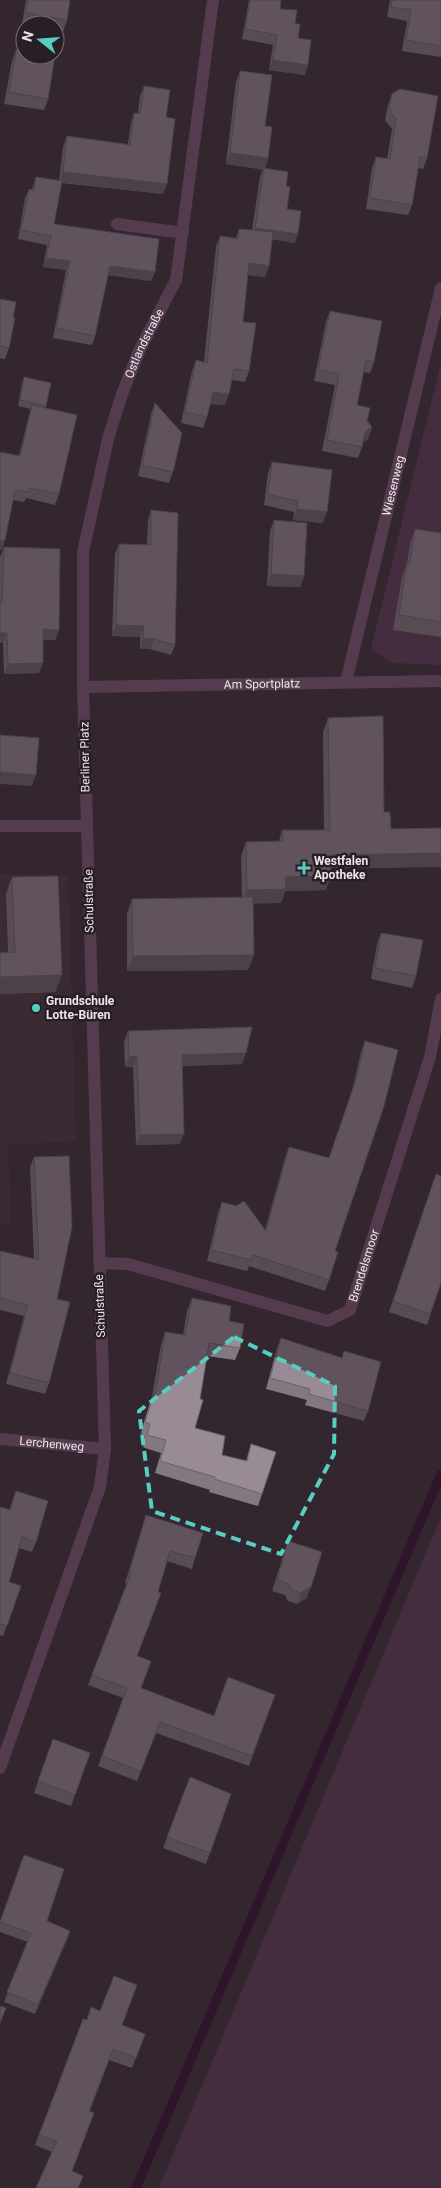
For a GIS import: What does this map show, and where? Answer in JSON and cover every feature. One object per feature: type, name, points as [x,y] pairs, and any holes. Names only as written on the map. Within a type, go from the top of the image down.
[{"type":"street","name":"Ostlandstraße","points":[[83,687],[83,552],[108,439],[122,394],[140,349],[176,280],[214,0]]},
{"type":"street","points":[[117,224],[183,233]]},
{"type":"street","name":"Wiesenweg","points":[[346,682],[441,288]]},
{"type":"street","name":"Am Sportplatz","points":[[83,687],[441,681]]},
{"type":"street","name":"Berliner Platz","points":[[83,687],[87,826]]},
{"type":"street","points":[[0,826],[87,826]]},
{"type":"street","name":"Schulstraße","points":[[0,1768],[100,1487],[105,1449],[87,826]]},
{"type":"street","name":"Brendelsmoor","points":[[99,1263],[128,1264],[328,1321],[350,1310],[430,1057],[441,999]]},
{"type":"street","name":"Lerchenweg","points":[[0,1440],[105,1449]]},
{"type":"highlighted area","points":[[234,1337],[335,1386],[334,1454],[281,1554],[152,1511],[139,1411]]},
{"type":"shaded area","points":[[441,362],[441,665],[392,663],[371,649]]},
{"type":"shaded area","name":"Grundschule Lotte-Büren","points":[[0,874],[68,875],[76,1141],[8,1145],[11,1226],[0,1224]]},
{"type":"shaded area","points":[[441,1517],[441,2188],[159,2188]]},
{"type":"building","points":[[28,0],[70,0],[67,20],[65,20],[65,15],[26,13]]},
{"type":"building","points":[[250,0],[281,0],[280,9],[297,10],[295,24],[300,24],[298,38],[311,40],[308,65],[273,60],[277,35],[245,29]]},
{"type":"building","points":[[392,0],[441,0],[441,46],[406,40],[411,10],[391,7]]},
{"type":"building","points":[[15,56],[15,65],[54,65],[48,99],[9,92]]},
{"type":"building","points":[[240,71],[272,75],[265,126],[272,127],[268,158],[230,153]]},
{"type":"building","points":[[144,86],[170,90],[166,117],[175,119],[167,184],[63,172],[67,136],[130,145],[134,113],[140,114]]},
{"type":"building","points":[[400,89],[438,96],[427,158],[420,157],[412,205],[370,198],[376,157],[390,159],[396,119],[389,109],[392,94]]},
{"type":"building","points":[[264,168],[288,172],[286,186],[290,187],[287,209],[301,211],[298,234],[255,228]]},
{"type":"building","points":[[36,177],[62,181],[54,224],[159,239],[155,272],[110,266],[95,336],[56,328],[70,261],[46,258],[51,236],[21,230],[29,189],[34,190]]},
{"type":"building","points":[[239,229],[273,232],[269,266],[249,263],[243,322],[256,323],[249,371],[234,369],[229,394],[213,392],[207,417],[185,412],[196,360],[207,363],[220,236],[238,239]]},
{"type":"building","points":[[0,299],[16,302],[9,348],[0,346]]},
{"type":"building","points":[[330,311],[382,321],[374,362],[366,360],[357,405],[370,408],[367,421],[372,427],[365,432],[362,447],[327,440],[339,374],[318,370]]},
{"type":"building","points":[[24,377],[51,383],[46,406],[20,400]]},
{"type":"building","points":[[155,403],[182,433],[173,472],[142,465]]},
{"type":"building","points":[[32,405],[77,415],[59,494],[29,488],[28,492],[15,490],[5,540],[0,540],[0,452],[20,456]]},
{"type":"building","points":[[272,462],[332,470],[327,512],[297,509],[298,501],[268,494]]},
{"type":"building","points":[[151,510],[178,513],[175,645],[143,638],[144,626],[116,625],[119,544],[151,545]]},
{"type":"building","points":[[274,520],[307,523],[304,576],[271,574]]},
{"type":"building","points":[[415,529],[441,533],[441,622],[399,615],[407,563],[410,563]]},
{"type":"building","points":[[4,547],[60,549],[59,630],[43,629],[43,663],[8,664],[7,633],[0,633]]},
{"type":"building","points":[[383,716],[384,812],[390,812],[391,829],[441,828],[441,853],[330,855],[331,876],[285,877],[286,889],[247,890],[246,842],[283,841],[282,830],[330,830],[328,718]]},
{"type":"building","points":[[0,735],[39,738],[36,775],[0,772]]},
{"type":"building","points":[[58,876],[62,975],[0,977],[0,953],[15,952],[12,877]]},
{"type":"building","points":[[253,897],[254,955],[133,956],[132,899]]},
{"type":"building","points":[[381,933],[423,940],[416,976],[375,968]]},
{"type":"building","points":[[252,1027],[246,1053],[182,1055],[184,1134],[140,1135],[137,1056],[129,1057],[128,1031]]},
{"type":"building","points":[[365,1041],[398,1050],[384,1106],[335,1251],[338,1252],[329,1280],[253,1255],[251,1260],[211,1250],[222,1202],[236,1206],[244,1201],[266,1231],[289,1147],[329,1158],[356,1080]]},
{"type":"building","points":[[69,1156],[72,1227],[57,1299],[70,1302],[49,1383],[10,1373],[28,1305],[0,1298],[0,1251],[39,1260],[34,1157]]},
{"type":"building","points":[[436,1174],[441,1176],[441,1283],[430,1314],[393,1301]]},
{"type":"building","points":[[192,1298],[231,1306],[229,1321],[244,1324],[240,1348],[209,1343],[200,1399],[203,1400],[195,1428],[225,1436],[222,1455],[247,1461],[251,1444],[276,1452],[262,1494],[214,1479],[215,1477],[160,1461],[166,1440],[147,1435],[150,1424],[145,1422],[157,1384],[165,1332],[185,1335]]},
{"type":"building","points":[[281,1338],[342,1358],[344,1351],[381,1362],[368,1411],[309,1394],[310,1389],[270,1378]]},
{"type":"building","points":[[16,1491],[48,1501],[36,1542],[22,1537],[9,1582],[21,1586],[7,1626],[0,1624],[0,1507],[10,1510]]},
{"type":"building","points":[[146,1515],[203,1533],[195,1558],[170,1551],[158,1592],[161,1593],[137,1656],[151,1661],[141,1688],[214,1716],[228,1677],[275,1695],[252,1756],[160,1722],[141,1771],[102,1756],[127,1688],[92,1675],[131,1573],[129,1573]]},
{"type":"building","points":[[288,1541],[322,1552],[311,1587],[301,1593],[292,1590],[289,1584],[277,1580]]},
{"type":"building","points":[[53,1739],[90,1753],[75,1795],[38,1781]]},
{"type":"building","points":[[190,1777],[231,1794],[210,1853],[167,1837]]},
{"type":"building","points":[[24,1855],[64,1869],[47,1921],[70,1931],[38,2005],[7,1992],[31,1933],[0,1922]]},
{"type":"building","points":[[114,1976],[137,1985],[122,2025],[145,2034],[136,2058],[113,2049],[89,2111],[94,2113],[72,2171],[83,2176],[78,2188],[36,2188],[57,2141],[39,2135],[83,2019],[87,2020],[91,2007],[100,2011]]},
{"type":"building","points":[[0,2006],[6,2008],[0,2023]]},
{"type":"waterway","points":[[136,2188],[441,1474]]},
{"type":"place","name":"Westfalen Apotheke","points":[[304,868]]},
{"type":"place","name":"Grundschule Lotte-Büren","points":[[36,1008]]}]
